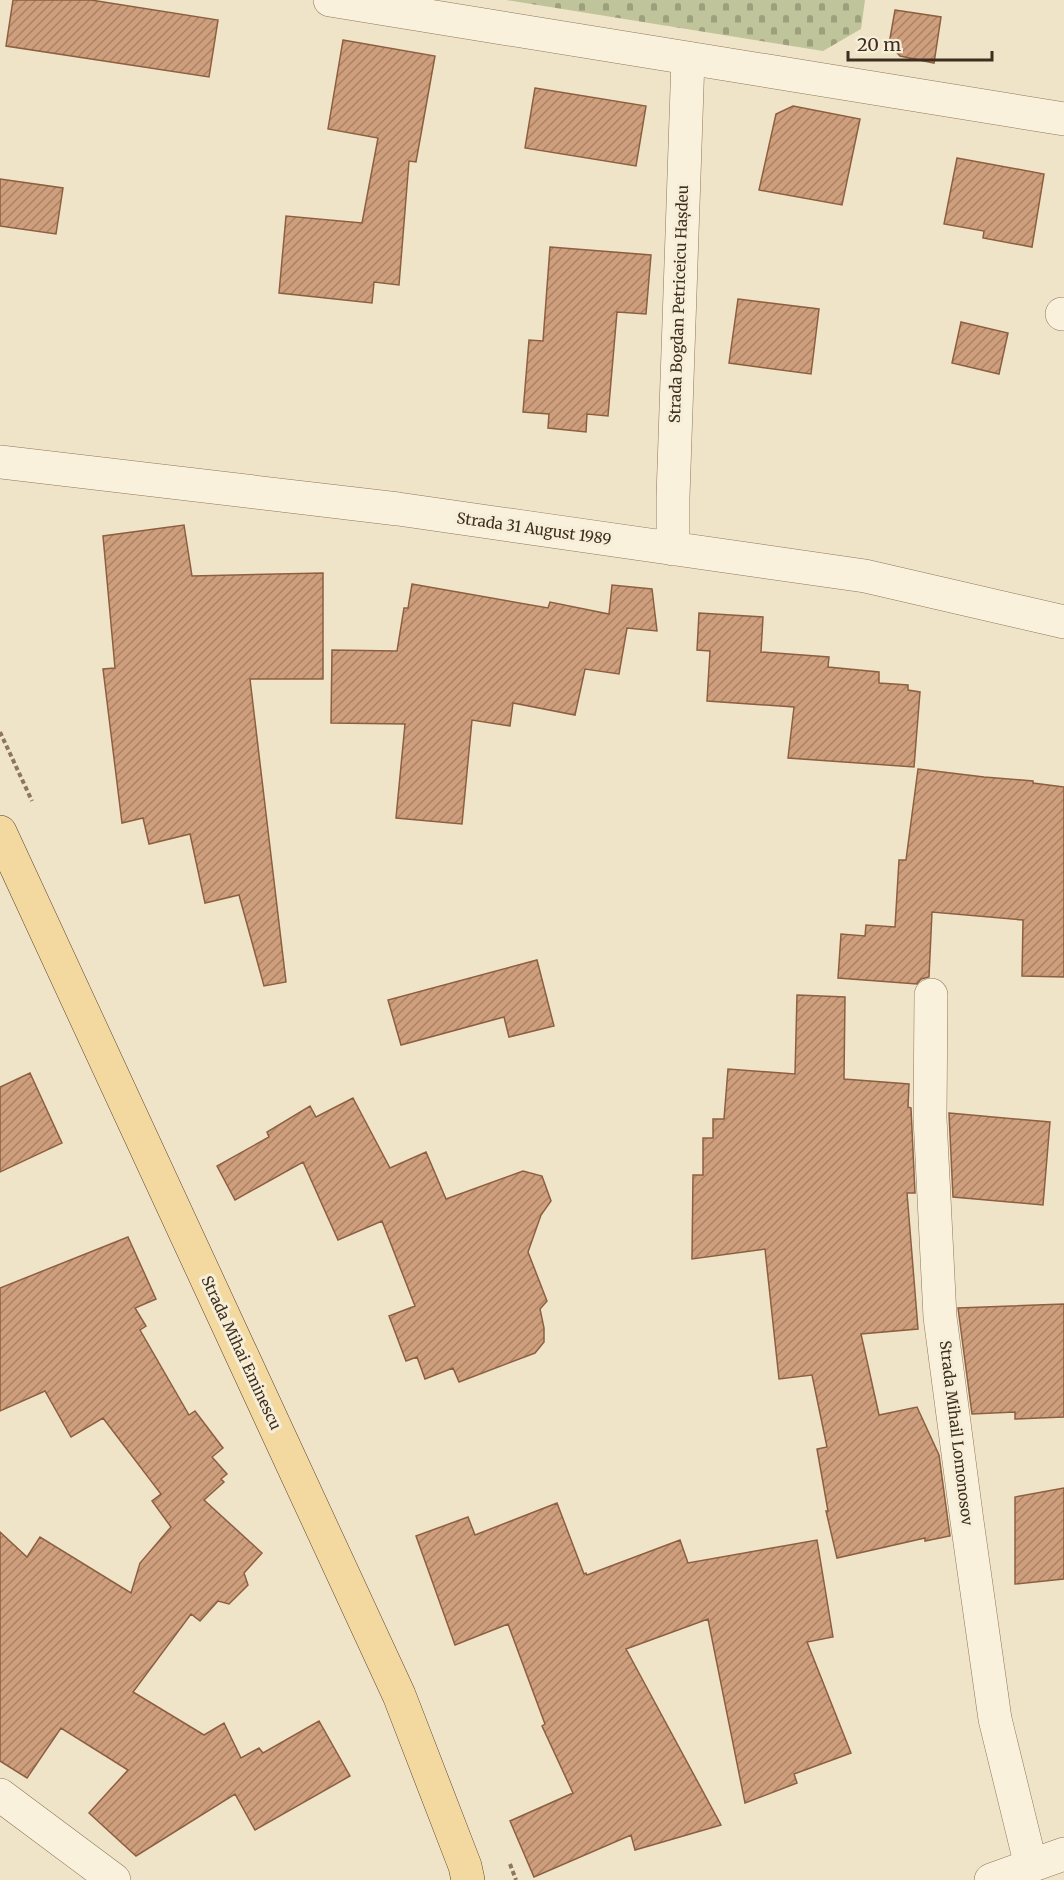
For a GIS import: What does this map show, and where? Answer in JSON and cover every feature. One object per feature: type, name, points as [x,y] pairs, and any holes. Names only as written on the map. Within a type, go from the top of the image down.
[{"type":"main road","name":"Strada Mihai Eminescu","points":[[0,832],[399,1695],[465,1866],[468,1880]]},
{"type":"street","points":[[330,0],[1064,119]]},
{"type":"street","name":"Strada Bogdan Petriceicu Hașdeu","points":[[673,549],[673,485],[688,59]]},
{"type":"street","name":"Strada 31 August 1989","points":[[0,462],[398,509],[865,576],[1064,622]]},
{"type":"street","name":"Strada Mihail Lomonosov","points":[[931,994],[930,1118],[940,1317],[996,1719],[1031,1866]]},
{"type":"street","points":[[0,1795],[114,1880]]},
{"type":"street","points":[[991,1880],[1064,1854]]},
{"type":"green space","points":[[506,0],[865,0],[861,29],[823,51]]},
{"type":"building","points":[[13,0],[91,0],[218,20],[209,77],[6,46]]},
{"type":"building","points":[[895,10],[941,17],[934,63],[900,56],[889,44]]},
{"type":"building","points":[[343,40],[435,56],[416,162],[409,161],[399,285],[374,282],[372,303],[279,293],[286,216],[362,223],[378,138],[328,129]]},
{"type":"building","points":[[535,88],[646,106],[636,166],[525,148]]},
{"type":"building","points":[[793,106],[860,119],[842,205],[759,190],[776,114]]},
{"type":"building","points":[[957,158],[1044,174],[1032,247],[983,238],[984,231],[944,224]]},
{"type":"building","points":[[0,179],[63,188],[56,234],[0,226]]},
{"type":"building","points":[[550,247],[651,255],[646,314],[617,312],[608,416],[587,414],[586,432],[548,428],[549,414],[523,412],[529,340],[543,341]]},
{"type":"building","points":[[738,299],[819,309],[811,374],[729,363]]},
{"type":"building","points":[[961,322],[1008,333],[999,374],[952,363]]},
{"type":"building","points":[[184,525],[192,576],[323,573],[323,679],[250,679],[286,982],[264,986],[239,895],[205,903],[190,834],[149,844],[143,818],[122,823],[103,669],[115,668],[103,536]]},
{"type":"building","points":[[412,584],[548,608],[550,602],[609,614],[612,585],[652,589],[657,631],[627,628],[619,674],[585,669],[575,715],[513,703],[510,726],[472,720],[462,824],[396,818],[405,724],[331,723],[332,650],[397,651],[404,608],[408,608]]},
{"type":"building","points":[[699,613],[763,617],[761,652],[829,657],[828,667],[879,672],[879,683],[908,685],[908,690],[920,692],[914,767],[788,758],[794,707],[707,701],[710,651],[697,650]]},
{"type":"building","points":[[918,769],[1033,781],[1033,783],[1064,787],[1064,977],[1022,976],[1023,920],[932,912],[929,977],[921,979],[917,984],[838,978],[841,934],[865,936],[866,925],[895,927],[899,860],[906,860]]},
{"type":"building","points":[[537,960],[554,1026],[509,1037],[504,1017],[401,1045],[388,1000]]},
{"type":"building","points":[[797,995],[845,997],[844,1079],[909,1084],[908,1107],[911,1108],[915,1193],[907,1193],[918,1329],[861,1334],[879,1415],[917,1407],[939,1455],[950,1536],[925,1541],[925,1538],[837,1558],[826,1511],[828,1511],[817,1449],[827,1447],[812,1375],[779,1379],[765,1249],[692,1259],[693,1175],[703,1175],[703,1138],[713,1138],[713,1119],[724,1119],[728,1069],[795,1074]]},
{"type":"building","points":[[30,1073],[62,1143],[0,1172],[0,1087]]},
{"type":"building","points":[[353,1098],[390,1168],[426,1152],[446,1199],[523,1171],[542,1176],[551,1201],[541,1215],[528,1252],[547,1301],[540,1309],[544,1342],[535,1353],[459,1382],[453,1368],[425,1379],[417,1357],[406,1361],[389,1316],[415,1306],[382,1221],[338,1240],[303,1162],[235,1200],[217,1166],[269,1137],[267,1132],[310,1106],[316,1117]]},
{"type":"building","points":[[949,1113],[1050,1122],[1043,1205],[953,1197]]},
{"type":"building","points":[[128,1237],[156,1299],[135,1308],[146,1326],[140,1330],[189,1415],[195,1411],[223,1448],[212,1457],[227,1474],[221,1479],[224,1482],[204,1500],[262,1553],[244,1573],[248,1585],[229,1604],[218,1601],[200,1621],[191,1614],[133,1692],[204,1735],[224,1723],[241,1758],[259,1748],[263,1753],[319,1721],[350,1776],[255,1830],[235,1794],[136,1856],[89,1813],[128,1770],[61,1728],[27,1778],[0,1761],[0,1532],[27,1557],[40,1537],[131,1593],[140,1563],[171,1527],[152,1501],[161,1494],[103,1418],[71,1437],[45,1391],[0,1411],[0,1288]]},
{"type":"building","points":[[1064,1304],[1064,1417],[1015,1419],[1015,1412],[972,1414],[958,1308]]},
{"type":"building","points":[[1064,1488],[1064,1579],[1015,1584],[1015,1497]]},
{"type":"building","points":[[557,1503],[584,1574],[587,1575],[680,1540],[688,1563],[817,1540],[833,1637],[807,1642],[851,1753],[794,1774],[797,1783],[745,1803],[708,1619],[626,1649],[721,1825],[635,1850],[631,1835],[534,1877],[510,1821],[573,1793],[542,1726],[545,1724],[508,1624],[455,1645],[416,1536],[468,1517],[475,1535]]}]
